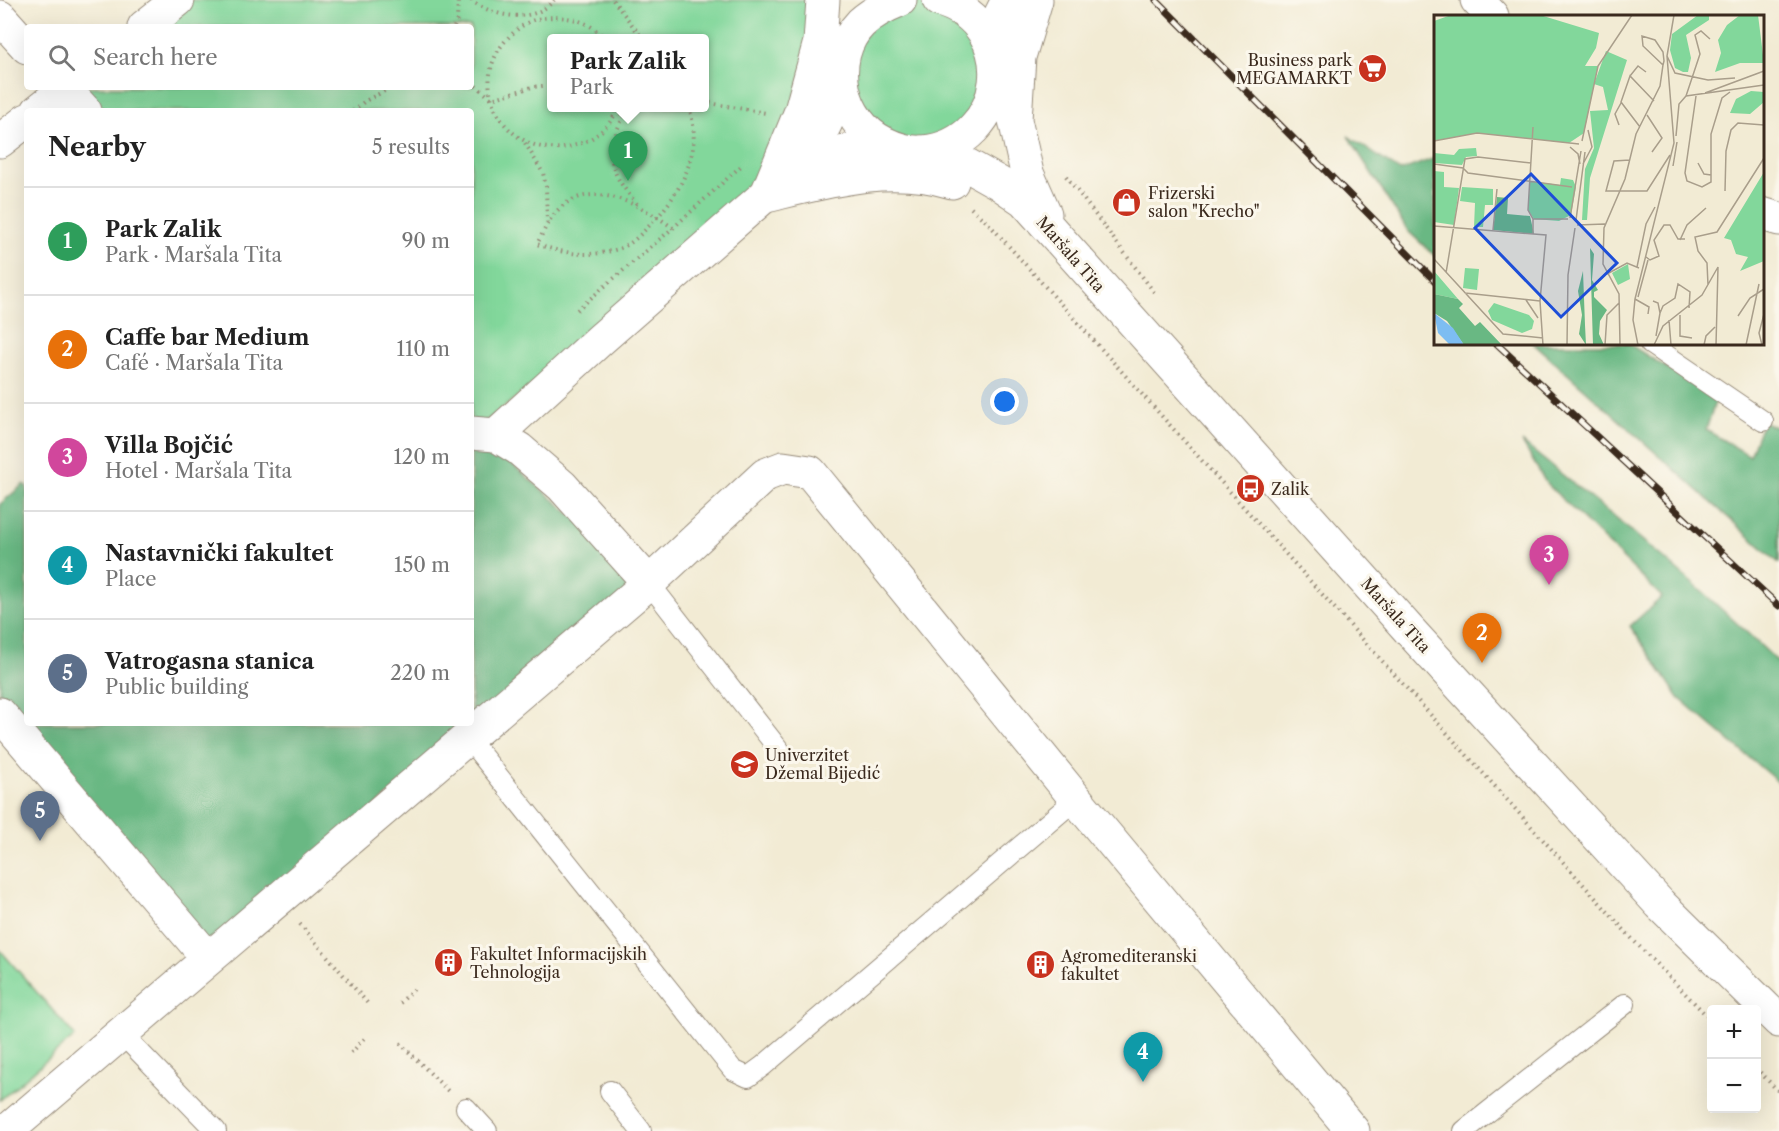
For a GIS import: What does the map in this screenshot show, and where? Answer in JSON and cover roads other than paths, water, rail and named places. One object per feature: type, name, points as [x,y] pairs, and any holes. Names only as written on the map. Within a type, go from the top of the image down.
[{"type":"street","points":[[148,24],[178,0]]},
{"type":"street","points":[[766,196],[801,111],[820,42],[824,0]]},
{"type":"street","points":[[842,0],[846,13],[844,98],[855,120],[873,138],[909,151]]},
{"type":"street","points":[[649,583],[562,486],[519,449],[484,434],[601,339],[810,156],[829,116],[844,59],[860,24],[880,8],[900,0]]},
{"type":"street","points":[[810,156],[852,150],[909,151],[946,148],[968,135],[984,116],[994,93],[997,69],[991,46],[980,26],[963,10],[943,0]]},
{"type":"street","points":[[991,46],[1008,0]]},
{"type":"street","points":[[1036,0],[1019,57],[1014,120],[1027,173],[1056,238]]},
{"type":"street","points":[[1477,0],[1491,15]]},
{"type":"street","points":[[0,18],[24,44]]},
{"type":"street","name":"Maršala Tita","points":[[994,93],[998,132],[1006,161],[1024,200],[1056,238],[1660,904],[1779,1021]]},
{"type":"street","points":[[44,108],[70,94]]},
{"type":"street","points":[[0,141],[24,122]]},
{"type":"street","name":"Maršala Tita","points":[[909,151],[967,165],[1024,200]]},
{"type":"street","points":[[766,196],[833,180],[888,172],[931,176],[978,190],[1006,204],[1056,238]]},
{"type":"street","points":[[1764,215],[1779,219]]},
{"type":"street","points":[[7,1131],[649,583],[765,475],[783,468],[810,472],[1076,799],[1353,1131]]},
{"type":"street","points":[[0,714],[208,958]]},
{"type":"lane","points":[[1651,345],[1763,422]]},
{"type":"lane","points":[[649,583],[780,751]]},
{"type":"lane","points":[[466,737],[733,1070],[748,1077],[764,1066],[1076,799]]},
{"type":"lane","points":[[1464,1131],[1625,1004]]},
{"type":"lane","points":[[121,1033],[216,1131]]},
{"type":"lane","points":[[610,1091],[641,1131]]},
{"type":"lane","points":[[466,1108],[487,1131]]},
{"type":"railway","points":[[1156,0],[1434,280]]},
{"type":"railway","points":[[1498,345],[1779,606]]},
{"type":"place","name":"Business park MEGAMARKT","points":[[1373,69]]},
{"type":"place","name":"Park Zalik","points":[[628,181]]},
{"type":"place","name":"Frizerski salon \"Krecho\"","points":[[1127,202]]},
{"type":"place","name":"Zalik","points":[[1250,489]]},
{"type":"place","name":"Villa Bojčić","points":[[1549,585]]},
{"type":"place","name":"Caffe bar Medium","points":[[1482,663]]},
{"type":"place","name":"Univerzitet Džemal Bijedić","points":[[744,764]]},
{"type":"place","name":"Vatrogasna stanica","points":[[40,841]]},
{"type":"place","name":"Fakultet Informacijskih Tehnologija","points":[[449,963]]},
{"type":"place","name":"Agromediteranski fakultet","points":[[1040,965]]},
{"type":"place","name":"Nastavnički fakultet","points":[[1143,1082]]}]
